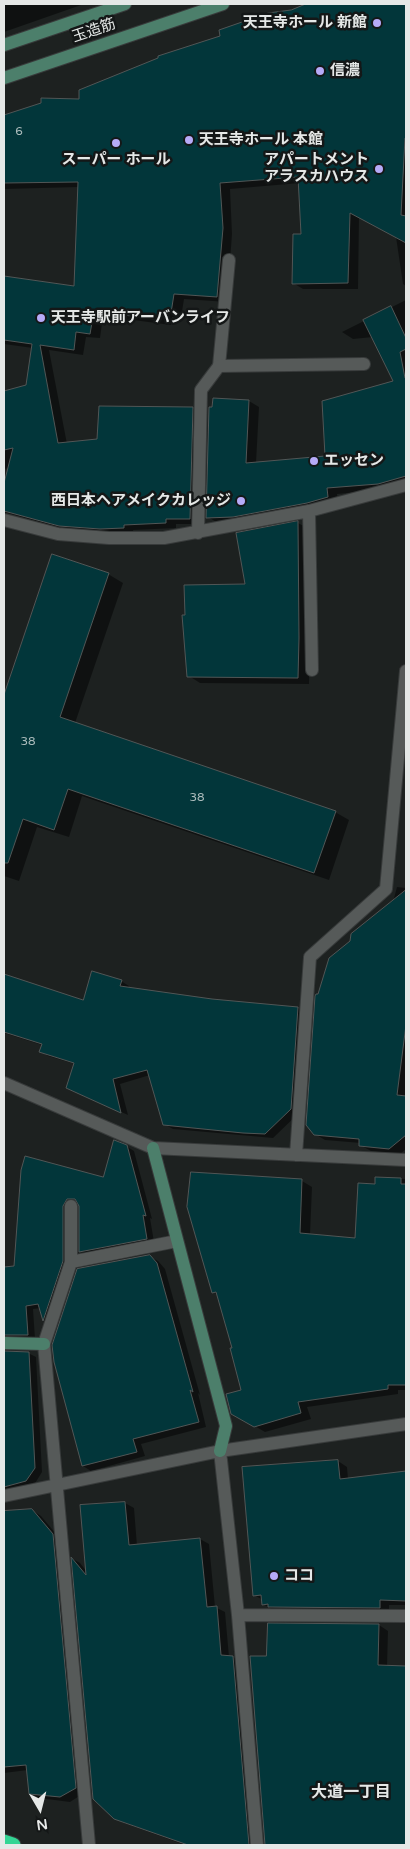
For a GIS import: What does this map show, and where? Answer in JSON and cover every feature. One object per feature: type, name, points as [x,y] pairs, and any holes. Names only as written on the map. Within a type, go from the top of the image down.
[{"type":"highway","points":[[4,1842],[13,1845]]},
{"type":"street","name":"玉造筋","points":[[4,45],[125,4]]},
{"type":"street","name":"玉造筋","points":[[4,78],[223,4]]},
{"type":"street","points":[[198,533],[201,390],[219,366],[229,260]]},
{"type":"street","points":[[219,366],[364,364]]},
{"type":"street","points":[[4,520],[58,534],[109,538],[164,538],[309,511],[406,485]]},
{"type":"street","points":[[309,511],[312,670]]},
{"type":"street","points":[[296,1154],[310,957],[386,889],[402,757],[406,671]]},
{"type":"street","points":[[4,1083],[153,1148],[406,1160]]},
{"type":"street","points":[[153,1148],[226,1426],[220,1451],[238,1615],[257,1845]]},
{"type":"street","points":[[71,1206],[71,1262],[44,1344],[89,1845]]},
{"type":"street","points":[[71,1262],[177,1241]]},
{"type":"street","points":[[4,1343],[44,1344]]},
{"type":"street","points":[[4,1496],[220,1451],[406,1424]]},
{"type":"street","points":[[238,1615],[406,1616]]},
{"type":"building","points":[[306,4],[406,4],[406,138],[401,215],[406,216],[406,243],[350,213],[348,283],[292,284],[293,234],[301,234],[298,177],[220,183],[223,228],[217,297],[174,294],[171,313],[162,312],[161,320],[94,311],[90,334],[76,332],[74,350],[40,345],[58,443],[97,439],[99,406],[193,407],[190,519],[166,519],[166,523],[124,525],[124,528],[100,529],[59,526],[4,511],[4,483],[13,448],[4,450],[4,391],[26,385],[32,344],[4,340],[4,276],[74,286],[78,182],[4,183],[4,115],[41,103],[41,98],[79,99],[79,90],[158,58],[158,56],[220,36],[219,30],[268,13],[291,10]]},
{"type":"building","points":[[391,306],[406,338],[406,349],[400,352],[406,378],[406,476],[378,484],[327,488],[328,497],[307,503],[233,517],[206,518],[209,407],[212,407],[213,398],[249,400],[246,463],[325,456],[322,401],[393,381],[363,320]]},
{"type":"building","points":[[298,521],[298,678],[187,677],[182,615],[185,615],[184,585],[245,584],[236,533]]},
{"type":"building","points":[[52,554],[109,573],[60,717],[336,811],[314,873],[68,789],[54,830],[23,819],[8,863],[4,863],[4,695]]},
{"type":"building","points":[[406,890],[406,1025],[397,1095],[406,1096],[406,1135],[389,1149],[359,1146],[359,1139],[314,1135],[306,1125],[315,996],[318,994],[329,958],[350,941],[351,934]]},
{"type":"building","points":[[92,971],[122,980],[120,986],[212,999],[298,1007],[291,1109],[265,1134],[243,1133],[163,1125],[147,1070],[113,1079],[121,1113],[66,1088],[74,1063],[39,1052],[42,1044],[4,1032],[4,974],[83,1000]]},
{"type":"building","points":[[114,1140],[127,1145],[146,1216],[143,1215],[147,1239],[79,1252],[79,1206],[75,1199],[67,1199],[63,1206],[63,1261],[43,1321],[38,1304],[26,1306],[28,1335],[4,1335],[4,1267],[14,1266],[21,1170],[25,1156],[103,1177]]},
{"type":"building","points":[[191,1172],[302,1179],[300,1233],[355,1238],[358,1183],[375,1184],[375,1177],[401,1178],[401,1184],[406,1184],[406,1385],[388,1385],[388,1389],[298,1402],[301,1413],[254,1427],[231,1414],[226,1394],[241,1390],[230,1348],[232,1348],[216,1292],[212,1293],[187,1207]]},
{"type":"building","points":[[150,1255],[157,1263],[193,1392],[190,1390],[199,1422],[133,1439],[137,1452],[82,1466],[54,1362],[52,1345],[77,1269]]},
{"type":"building","points":[[4,1351],[29,1352],[35,1468],[26,1481],[4,1487]]},
{"type":"building","points":[[338,1460],[340,1479],[406,1471],[406,1601],[380,1600],[380,1608],[268,1607],[268,1604],[262,1605],[261,1595],[253,1596],[242,1467]]},
{"type":"building","points":[[125,1502],[129,1545],[200,1538],[207,1607],[217,1606],[221,1655],[233,1656],[249,1845],[188,1845],[114,1819],[93,1799],[71,1557],[86,1575],[80,1505]]},
{"type":"building","points":[[32,1509],[53,1534],[76,1788],[60,1797],[29,1794],[26,1765],[4,1767],[4,1511]]},
{"type":"building","points":[[268,1623],[379,1624],[378,1665],[406,1666],[406,1845],[265,1845],[250,1656],[266,1656]]},
{"type":"place","name":"天王寺ホール 新館","points":[[377,23]]},
{"type":"place","name":"信濃","points":[[320,71]]},
{"type":"place","name":"天王寺ホール 本館","points":[[189,140]]},
{"type":"place","name":"スーパー ホール","points":[[116,143]]},
{"type":"place","name":"アパートメント アラスカハウス","points":[[379,169]]},
{"type":"place","name":"天王寺駅前アーバンライフ","points":[[41,318]]},
{"type":"place","name":"エッセン","points":[[314,461]]},
{"type":"place","name":"西日本ヘアメイクカレッジ","points":[[241,501]]},
{"type":"place","name":"ココ","points":[[274,1576]]},
{"type":"district","name":"大道一丁目","points":[[351,1793]]}]
